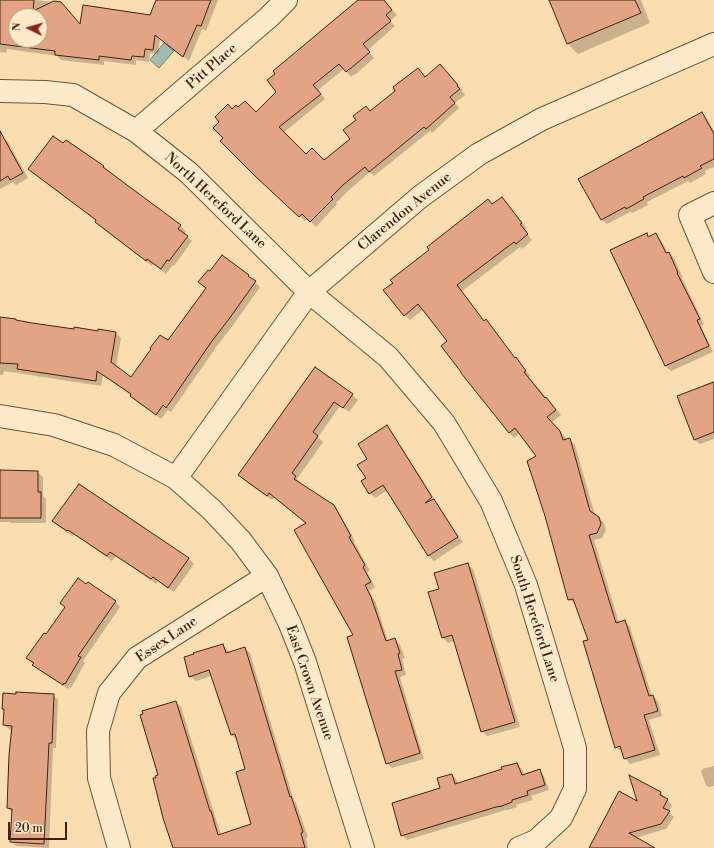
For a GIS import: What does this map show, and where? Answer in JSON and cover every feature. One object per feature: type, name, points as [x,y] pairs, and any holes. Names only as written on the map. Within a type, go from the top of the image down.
[{"type":"street","name":"Pitt Place","points":[[136,131],[269,18],[286,0]]},
{"type":"street","name":"Clarendon Avenue","points":[[176,478],[309,292],[420,197],[479,154],[542,119],[713,48]]},
{"type":"street","name":"North Hereford Lane","points":[[0,91],[45,92],[73,95],[136,131],[189,173],[309,292]]},
{"type":"street","points":[[714,203],[690,215],[714,272]]},
{"type":"street","name":"South Hereford Lane","points":[[309,292],[388,357],[444,423],[491,501],[526,585],[575,748],[575,789],[561,818],[536,841],[519,848]]},
{"type":"street","name":"East Crown Avenue","points":[[0,416],[54,425],[114,445],[176,478],[212,510],[241,541],[266,576],[290,624],[305,662],[363,848]]},
{"type":"street","name":"Essex Lane","points":[[119,848],[99,778],[98,731],[109,693],[137,658],[266,576]]},
{"type":"water","points":[[164,43],[174,51],[159,68],[150,60]]},
{"type":"building","points":[[0,0],[34,0],[33,8],[8,8],[8,45],[0,44]]},
{"type":"building","points":[[156,0],[211,0],[201,26],[197,25],[183,57],[155,35],[153,50],[145,49],[144,57],[132,56],[131,60],[99,56],[99,60],[55,55],[55,51],[31,48],[48,48],[48,8],[39,8],[54,1],[61,2],[80,24],[83,5],[150,15]]},
{"type":"building","points":[[358,0],[384,0],[392,10],[386,15],[391,21],[363,44],[370,52],[346,72],[339,64],[313,85],[321,94],[279,127],[306,154],[312,148],[324,160],[350,139],[343,130],[356,120],[353,116],[366,106],[370,111],[395,91],[393,87],[418,68],[425,77],[440,64],[460,89],[450,97],[455,103],[426,129],[424,127],[369,172],[365,167],[331,197],[333,199],[310,222],[302,214],[299,217],[220,141],[223,138],[213,128],[219,122],[215,117],[228,104],[232,109],[236,105],[238,107],[245,101],[256,112],[276,92],[267,80],[275,74],[273,71]]},
{"type":"building","points":[[549,0],[635,0],[641,13],[567,44]]},
{"type":"building","points":[[702,112],[714,134],[714,159],[700,166],[702,168],[684,178],[683,176],[643,197],[644,199],[626,209],[625,207],[601,220],[578,179]]},
{"type":"building","points":[[0,131],[23,173],[10,180],[8,176],[0,181]]},
{"type":"building","points":[[53,136],[63,143],[66,140],[104,166],[103,167],[181,225],[178,229],[188,236],[161,269],[147,259],[146,261],[95,222],[96,220],[28,169]]},
{"type":"building","points":[[502,197],[522,223],[520,224],[528,234],[516,244],[514,242],[457,285],[484,321],[486,319],[515,358],[516,357],[526,371],[524,372],[556,410],[547,417],[560,431],[563,440],[570,438],[590,511],[599,517],[601,524],[597,533],[589,535],[616,623],[625,620],[649,696],[653,695],[658,711],[644,715],[655,750],[624,759],[620,746],[615,748],[583,641],[588,640],[573,599],[568,600],[545,516],[527,461],[536,456],[515,428],[509,433],[461,373],[441,346],[447,341],[418,304],[404,316],[383,290],[393,283],[390,280],[429,250],[427,247],[488,199],[492,204]]},
{"type":"building","points":[[647,233],[648,237],[656,233],[666,253],[669,252],[677,273],[700,319],[697,320],[709,346],[665,366],[610,250]]},
{"type":"building","points":[[222,255],[256,281],[212,341],[166,408],[163,405],[156,415],[130,396],[131,394],[97,371],[96,381],[17,369],[18,364],[0,363],[0,317],[74,329],[74,327],[116,332],[111,362],[131,377],[160,335],[168,340],[206,288],[198,282],[208,270],[210,271]]},
{"type":"building","points":[[315,367],[353,394],[343,408],[334,402],[313,432],[318,436],[292,473],[296,476],[294,479],[334,505],[351,536],[349,537],[365,565],[363,567],[371,582],[365,585],[371,597],[386,641],[395,638],[400,653],[398,654],[402,670],[395,671],[420,753],[386,764],[347,637],[353,635],[294,530],[306,523],[269,493],[267,496],[238,475]]},
{"type":"building","points":[[714,382],[714,432],[694,440],[677,396]]},
{"type":"building","points":[[387,425],[432,497],[425,503],[434,499],[458,537],[428,556],[383,485],[369,494],[361,481],[366,478],[357,465],[367,459],[358,444]]},
{"type":"building","points":[[0,470],[38,471],[38,492],[41,492],[41,518],[0,518]]},
{"type":"building","points":[[79,484],[189,558],[168,588],[153,577],[151,579],[110,552],[107,556],[52,521]]},
{"type":"building","points":[[468,563],[515,722],[481,732],[452,635],[442,638],[428,592],[439,589],[434,573]]},
{"type":"building","points":[[78,578],[86,584],[88,582],[116,601],[78,656],[81,657],[63,685],[32,665],[34,663],[26,658],[44,633],[46,634],[65,607],[60,603]]},
{"type":"building","points":[[223,644],[226,653],[245,647],[290,797],[291,796],[303,832],[301,833],[305,848],[173,848],[163,818],[153,778],[156,778],[155,776],[158,775],[140,715],[143,714],[142,711],[176,701],[218,835],[251,824],[236,772],[245,769],[235,734],[231,735],[209,670],[189,677],[184,657]]},
{"type":"building","points":[[16,692],[54,694],[52,743],[49,743],[44,844],[10,842],[12,809],[7,808],[9,755],[12,726],[3,725],[4,709],[2,709],[3,693],[16,694]]},
{"type":"building","points":[[517,763],[522,775],[540,769],[545,785],[527,791],[528,795],[512,800],[512,802],[502,806],[401,836],[392,803],[440,788],[437,778],[452,774],[455,784],[502,769],[501,767]]},
{"type":"building","points":[[629,775],[661,792],[660,795],[668,799],[663,808],[670,811],[661,824],[629,833],[655,848],[589,848],[619,791],[637,801]]}]
